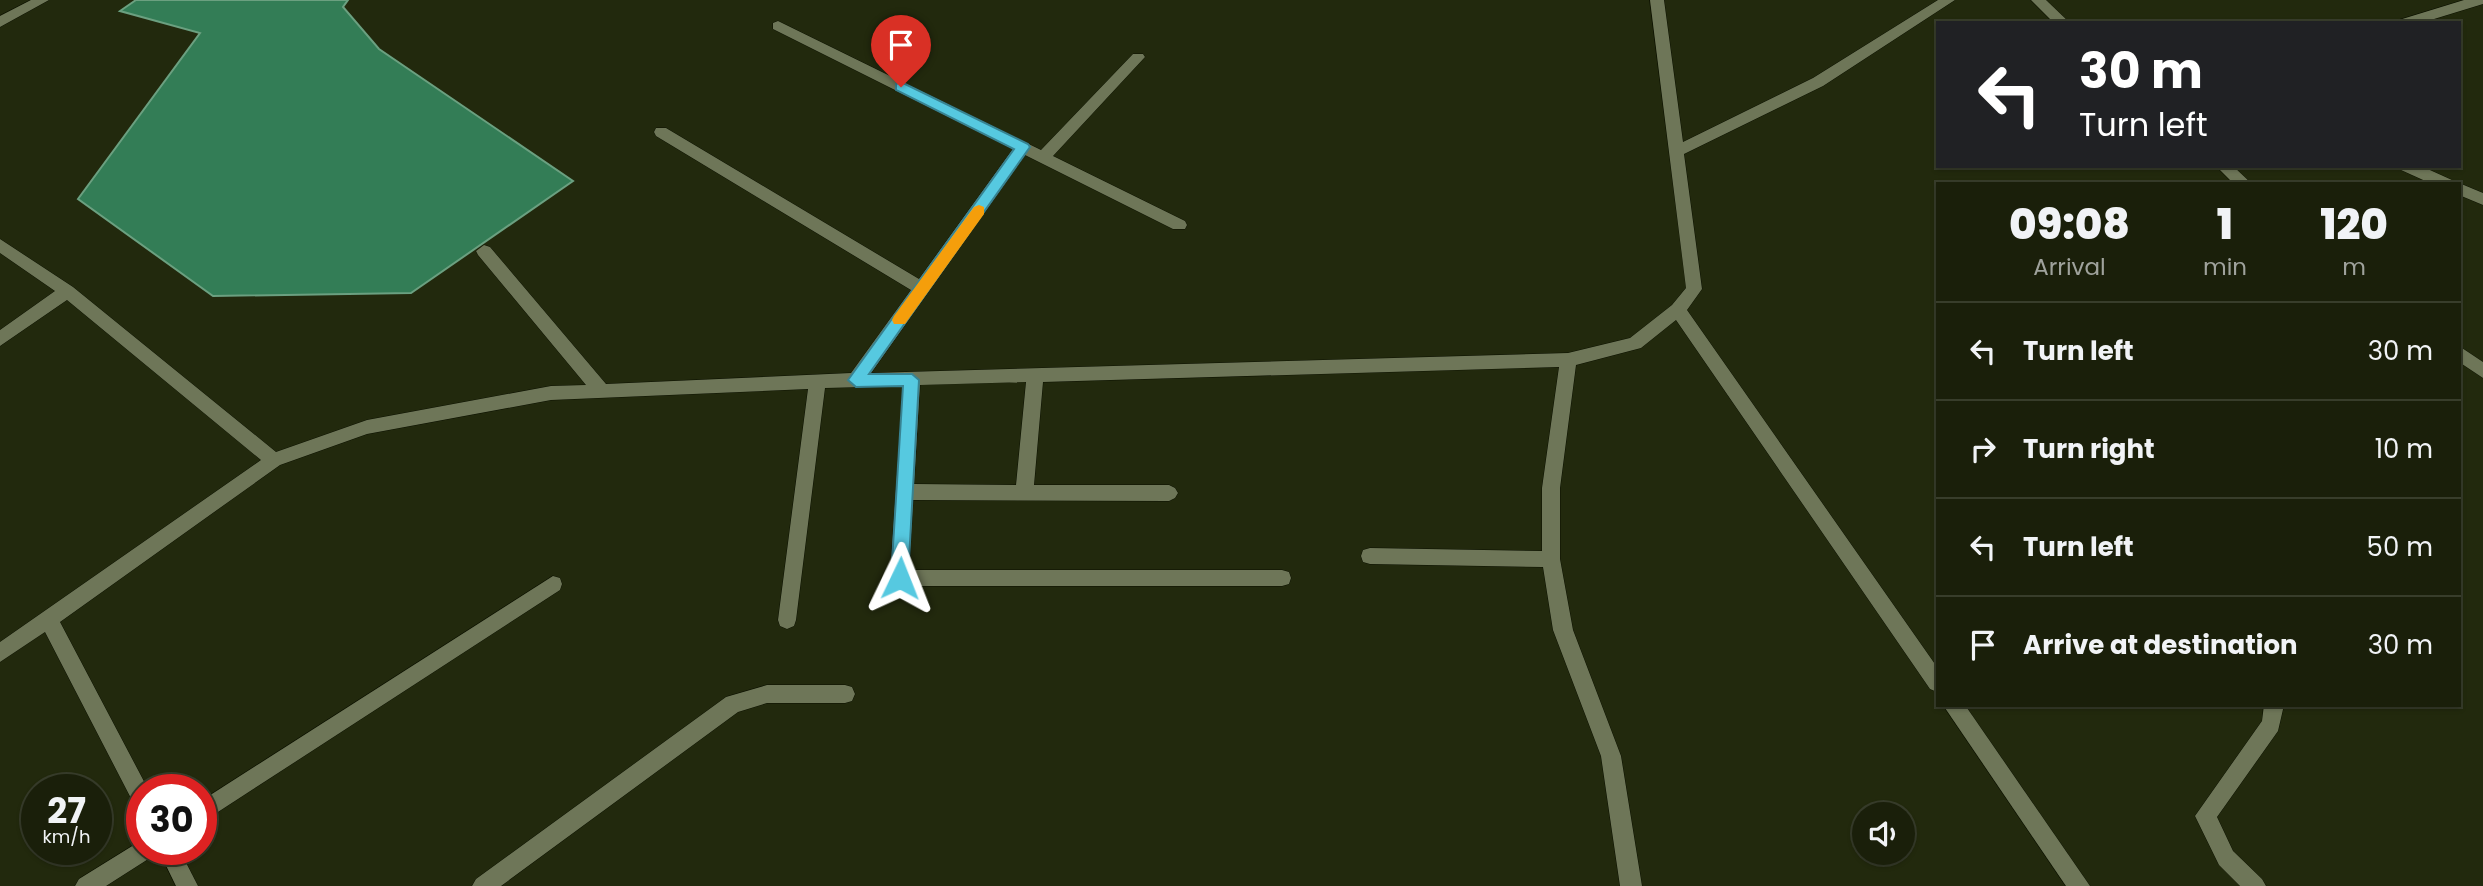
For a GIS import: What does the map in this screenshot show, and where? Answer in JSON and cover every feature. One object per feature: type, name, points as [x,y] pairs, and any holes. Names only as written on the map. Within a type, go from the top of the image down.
[{"type":"street","points":[[0,22],[42,0]]},
{"type":"street","points":[[0,653],[274,460],[367,427],[551,393],[856,380],[1568,360],[1635,342],[1678,310],[1694,289],[1657,0]]},
{"type":"street","points":[[1676,152],[1818,82],[1948,0]]},
{"type":"street","points":[[2038,0],[2061,21]]},
{"type":"street","points":[[2411,21],[2480,0]]},
{"type":"street","points":[[778,26],[1179,225]]},
{"type":"street","points":[[1043,157],[1138,57]]},
{"type":"street","points":[[661,132],[922,289]]},
{"type":"street","points":[[856,380],[1023,147]]},
{"type":"street","points":[[2225,168],[2242,182]]},
{"type":"street","points":[[2411,168],[2442,182]]},
{"type":"street","points":[[2461,190],[2483,199]]},
{"type":"street","points":[[0,246],[67,291],[274,460]]},
{"type":"street","points":[[484,251],[602,391]]},
{"type":"street","points":[[0,339],[67,291]]},
{"type":"street","points":[[1678,310],[1936,682]]},
{"type":"street","points":[[2461,355],[2483,371]]},
{"type":"street","points":[[1568,360],[1551,488],[1550,559],[1563,630],[1611,757],[1631,886]]},
{"type":"street","points":[[1024,493],[1035,375]]},
{"type":"street","points":[[912,380],[903,492],[900,578],[1282,578]]},
{"type":"street","points":[[787,620],[817,383]]},
{"type":"street","points":[[903,492],[1169,493]]},
{"type":"street","points":[[1370,556],[1550,559]]},
{"type":"street","points":[[217,804],[553,584]]},
{"type":"street","points":[[49,620],[129,774]]},
{"type":"street","points":[[483,886],[733,704],[767,694],[845,694]]},
{"type":"street","points":[[1954,707],[2079,886]]},
{"type":"street","points":[[2255,886],[2226,858],[2205,816],[2271,724],[2274,707]]},
{"type":"street","points":[[86,886],[126,861]]},
{"type":"street","points":[[176,865],[187,886]]},
{"type":"shaded area","points":[[136,0],[348,0],[343,7],[379,49],[573,181],[411,293],[213,296],[78,199],[200,33],[120,11]]},
{"type":"slow traffic","points":[[900,320],[979,211]]},
{"type":"route","points":[[900,578],[903,492],[912,380],[856,380],[964,233],[1023,147],[901,87]]}]
